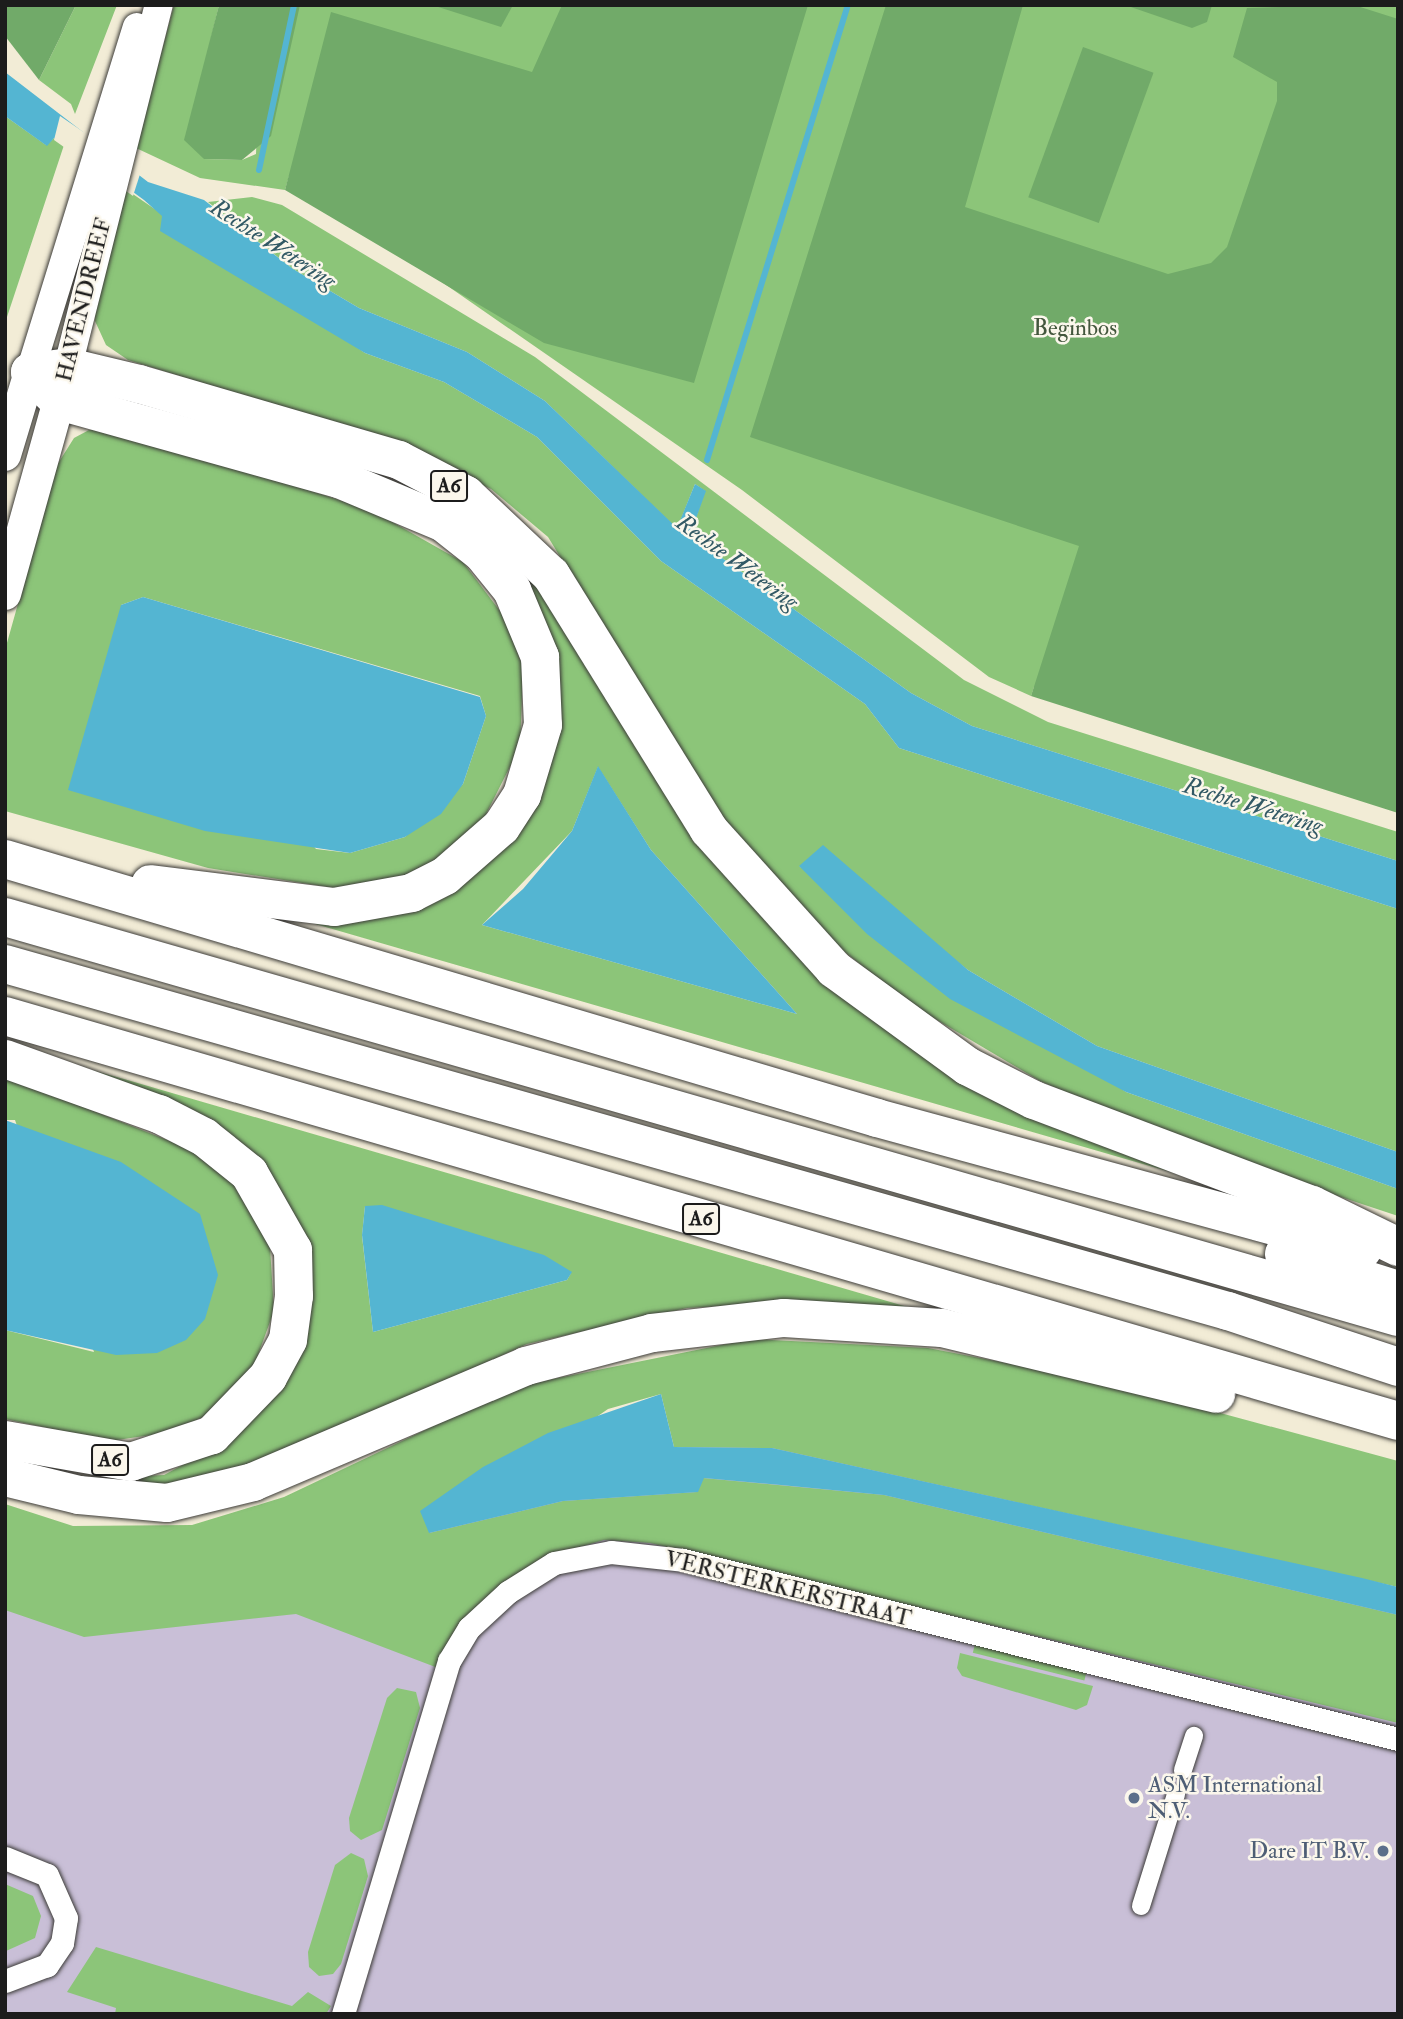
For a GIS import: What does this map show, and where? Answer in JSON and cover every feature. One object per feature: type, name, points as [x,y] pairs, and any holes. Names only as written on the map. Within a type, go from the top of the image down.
[{"type":"highway","points":[[30,372],[63,384]]},
{"type":"highway","name":"A6","points":[[23,865],[334,907],[412,893],[455,869],[501,827],[536,761],[545,689],[530,624],[512,590],[482,553],[444,523],[339,479],[63,384]]},
{"type":"highway","name":"A6","points":[[63,384],[399,460],[467,495],[551,575],[709,830],[834,969],[967,1066],[1034,1100],[1312,1205],[1398,1247]]},
{"type":"highway","name":"A6","points":[[23,865],[877,1118],[1398,1259]]},
{"type":"highway","points":[[5,917],[1398,1317]]},
{"type":"highway","name":"A6","points":[[5,964],[1228,1311],[1398,1367]]},
{"type":"highway","name":"A6","points":[[5,1016],[1398,1422]]},
{"type":"highway","name":"A6","points":[[5,1059],[159,1114],[204,1137],[249,1172],[293,1250],[294,1296],[288,1340],[268,1377],[212,1435],[131,1462],[5,1440]]},
{"type":"highway","name":"A6","points":[[877,1118],[1398,1290]]},
{"type":"highway","name":"A6","points":[[5,1477],[79,1495],[167,1503],[253,1482],[526,1366],[652,1333],[784,1318],[942,1328],[1235,1398],[1398,1422]]},
{"type":"main road","name":"HAVENDREEF","points":[[5,455],[30,372]]},
{"type":"main road","name":"HAVENDREEF","points":[[5,594],[63,384]]},
{"type":"street","name":"HAVENDREEF","points":[[30,372],[89,165],[145,5]]},
{"type":"street","name":"HAVENDREEF","points":[[63,384],[159,5]]},
{"type":"street","name":"VERSTERKERSTRAAT","points":[[343,2014],[449,1661],[478,1619],[554,1563],[611,1552],[683,1560],[1398,1739]]},
{"type":"street","points":[[1183,1770],[1194,1736]]},
{"type":"street","points":[[1141,1906],[1176,1794]]},
{"type":"street","points":[[5,1858],[47,1875],[66,1918],[62,1943],[47,1965],[5,1981]]},
{"type":"shaded area","points":[[761,1432],[1398,1605],[1398,2014],[5,2014],[5,1543],[66,1570]]},
{"type":"green space","points":[[5,5],[76,5],[39,80],[5,36]]},
{"type":"green space","points":[[76,5],[117,5],[75,114],[71,104],[39,80]]},
{"type":"green space","name":"Beginbos","points":[[174,5],[219,5],[206,59],[204,159],[242,160],[256,154],[261,5],[1398,5],[1398,803],[1034,687],[1031,696],[989,677],[742,490],[289,176],[285,190],[200,178],[136,148]]},
{"type":"green space","points":[[219,5],[300,5],[271,136],[242,160],[204,159],[184,140]]},
{"type":"green space","points":[[432,5],[513,5],[501,27]]},
{"type":"green space","points":[[562,5],[808,5],[694,383],[544,343],[285,190],[331,12],[532,72]]},
{"type":"green space","points":[[886,5],[1023,5],[965,207],[1168,274],[1211,263],[1227,247],[1277,101],[1277,82],[1233,57],[1247,8],[1354,5],[1398,19],[1398,813],[1031,696],[1079,546],[750,437]]},
{"type":"green space","points":[[1125,5],[1212,5],[1207,22],[1192,28]]},
{"type":"green space","points":[[1083,47],[1153,73],[1099,223],[1028,197]]},
{"type":"green space","points":[[5,116],[46,145],[54,138],[65,142],[5,323]]},
{"type":"green space","points":[[124,188],[365,353],[444,382],[537,437],[661,561],[865,704],[899,748],[1398,909],[1398,1152],[1097,1046],[968,970],[900,917],[799,866],[1126,1092],[1398,1189],[1398,1216],[1196,1149],[1040,1081],[910,1004],[821,933],[751,858],[702,788],[548,537],[491,489],[380,438],[128,360],[106,345],[95,321],[95,293]]},
{"type":"green space","points":[[252,197],[282,205],[535,357],[964,680],[1048,722],[1398,832],[1398,861],[972,726],[911,693],[690,535],[705,491],[695,484],[677,529],[545,401],[467,352],[359,308],[293,269],[208,202]]},
{"type":"green space","points":[[124,395],[389,479],[438,502],[531,574],[615,696],[879,1013],[1243,1193],[253,906],[425,898],[550,731],[475,537]],"holes":[[[598,767],[651,850],[797,1014],[482,925],[572,831]]]},
{"type":"green space","points":[[114,429],[371,510],[463,562],[509,623],[523,669],[520,747],[480,826],[438,860],[392,881],[340,889],[208,868],[5,811],[5,650],[57,465],[74,438],[89,430]],"holes":[[[143,597],[480,696],[486,716],[463,784],[405,837],[350,853],[316,849],[121,605]]]},
{"type":"green space","points":[[5,1046],[973,1326],[765,1304],[687,1308],[527,1344],[259,1467],[165,1488],[96,1484],[5,1465],[95,1478],[164,1475],[227,1441],[290,1355],[271,1185]],"holes":[[[365,1206],[571,1273],[567,1280],[373,1332],[362,1236]]]},
{"type":"green space","points":[[5,1076],[190,1149],[232,1182],[270,1247],[274,1311],[251,1374],[209,1414],[172,1432],[110,1441],[5,1419],[5,1330],[94,1352],[15,1120],[5,1120]]},
{"type":"green space","points":[[751,1339],[928,1348],[1106,1382],[1398,1461],[1398,1587],[772,1448],[674,1447],[661,1394],[608,1409],[429,1533],[563,1501],[697,1492],[703,1478],[884,1495],[1398,1615],[1398,1723],[650,1543],[604,1540],[542,1558],[438,1668],[296,1614],[84,1637],[5,1610],[5,1504],[73,1526],[192,1525],[284,1497],[518,1386]]},
{"type":"green space","points":[[975,1644],[1087,1672],[1084,1681],[973,1653]]},
{"type":"green space","points":[[960,1653],[1093,1686],[1087,1705],[1076,1710],[962,1676],[957,1668]]},
{"type":"green space","points":[[397,1688],[416,1692],[420,1708],[382,1830],[361,1840],[350,1831],[349,1818],[387,1698]]},
{"type":"green space","points":[[351,1853],[364,1859],[368,1876],[341,1964],[333,1974],[319,1976],[309,1967],[308,1952],[335,1865]]},
{"type":"green space","points":[[5,1884],[33,1896],[41,1916],[35,1938],[6,1951]]},
{"type":"green space","points":[[96,1947],[292,2006],[308,1992],[331,2006],[326,2014],[115,2014],[116,2008],[67,1992]]},
{"type":"water","points":[[5,72],[148,182],[204,200],[293,269],[359,308],[467,352],[545,401],[677,528],[695,484],[706,491],[690,535],[911,693],[972,726],[1398,861],[1398,909],[899,748],[865,704],[661,561],[537,437],[444,382],[365,353],[160,231],[162,216],[144,200],[65,142],[54,138],[47,146],[5,116]]},
{"type":"water","points":[[143,597],[480,697],[486,716],[463,784],[441,814],[405,837],[350,853],[205,831],[68,790],[121,605]]},
{"type":"water","points":[[598,766],[651,850],[797,1014],[482,925],[523,889],[572,831]]},
{"type":"water","points":[[823,845],[968,970],[1097,1046],[1398,1152],[1398,1189],[1126,1092],[950,999],[867,934],[799,866]]},
{"type":"water","points":[[5,1120],[121,1162],[200,1214],[218,1275],[205,1319],[186,1340],[157,1353],[116,1355],[5,1330]]},
{"type":"water","points":[[382,1205],[544,1255],[572,1272],[567,1280],[373,1332],[362,1235],[365,1206]]},
{"type":"water","points":[[661,1394],[674,1447],[772,1448],[1362,1578],[1398,1587],[1398,1615],[884,1495],[704,1478],[698,1492],[563,1501],[429,1533],[420,1511],[483,1467],[548,1433]]},
{"type":"pier","points":[[60,116],[141,171],[133,196],[54,140]]},
{"type":"waterway","points":[[259,170],[294,5]]},
{"type":"waterway","points":[[707,460],[848,5]]},
{"type":"place","name":"ASM International N.V.","points":[[1134,1798]]},
{"type":"place","name":"Dare IT B.V.","points":[[1383,1851]]},
{"type":"water label","name":"Rechte Wetering","points":[[273,244]]},
{"type":"water label","name":"Rechte Wetering","points":[[737,562]]},
{"type":"water label","name":"Rechte Wetering","points":[[1253,806]]}]
